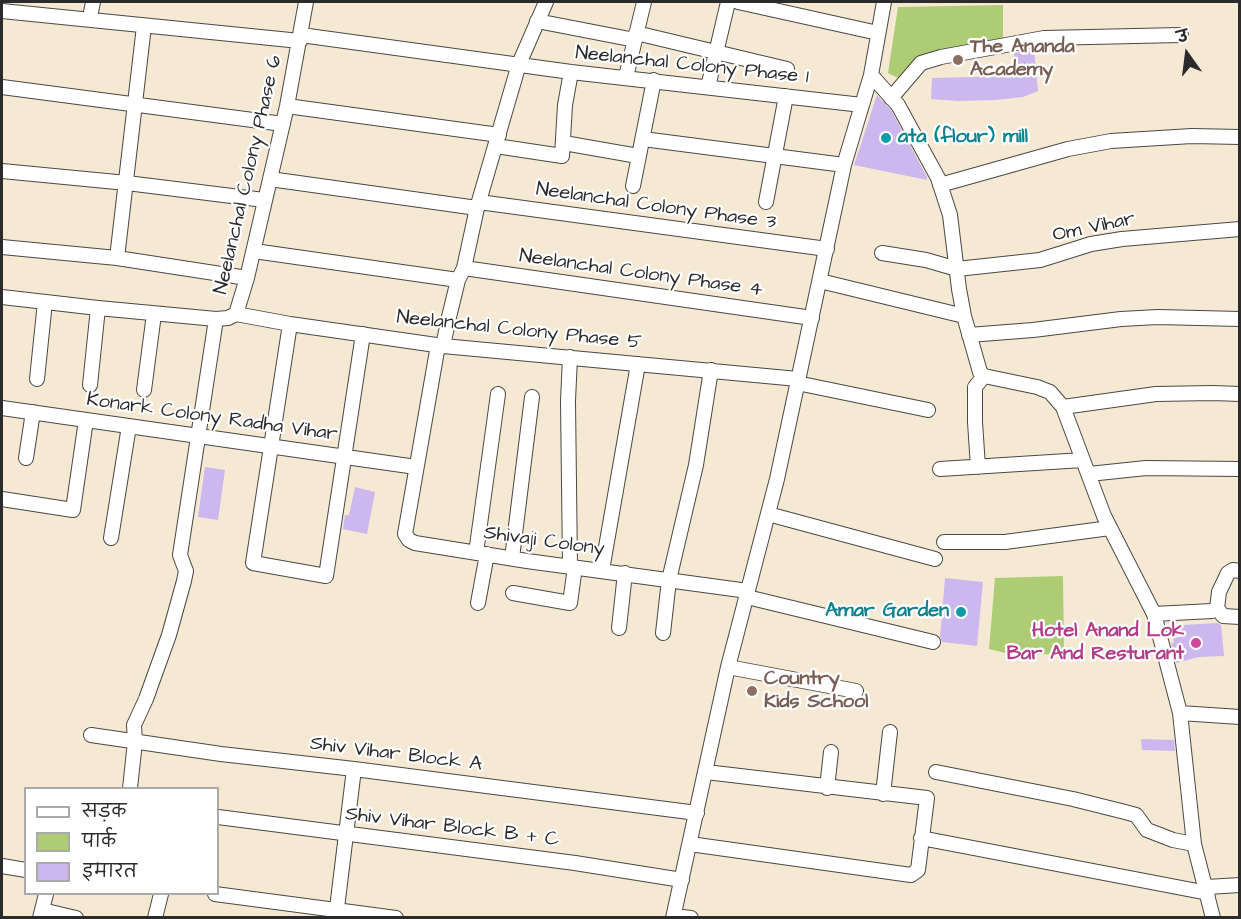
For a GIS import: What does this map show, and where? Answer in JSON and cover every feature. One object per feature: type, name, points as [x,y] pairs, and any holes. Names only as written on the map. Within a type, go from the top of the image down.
[{"type":"street","name":"Neelanchal Colony Phase 6","points":[[130,787],[135,742],[134,725],[169,635],[186,572],[180,555],[216,319],[228,318],[236,314],[247,278],[287,106],[306,2]]},
{"type":"street","name":"Shivaji Colony","points":[[546,2],[519,64],[478,205],[441,345],[405,534],[415,543],[625,573],[747,594],[933,642]]},
{"type":"street","points":[[626,77],[644,2]]},
{"type":"street","points":[[708,87],[728,2]]},
{"type":"street","points":[[738,2],[878,33]]},
{"type":"street","points":[[691,918],[674,917],[728,667],[768,514],[844,165],[871,75],[884,2]]},
{"type":"street","name":"Neelanchal Colony Phase 1","points":[[2,11],[144,26],[301,38],[862,105]]},
{"type":"street","points":[[537,21],[635,37],[787,69]]},
{"type":"street","points":[[117,258],[144,26]]},
{"type":"street","points":[[891,98],[921,63],[941,57],[1044,38],[1181,34]]},
{"type":"street","points":[[287,106],[497,141],[562,156],[565,105],[571,72]]},
{"type":"street","points":[[871,75],[898,105],[940,185],[951,214],[964,316],[980,372],[984,376],[1050,392],[1063,407],[1110,528],[1154,614],[1180,713],[1194,843],[1213,918]]},
{"type":"street","points":[[633,186],[654,80]]},
{"type":"street","points":[[2,87],[283,124]]},
{"type":"street","points":[[766,202],[786,96]]},
{"type":"street","points":[[940,185],[1068,148],[1111,141],[1192,136],[1239,137]]},
{"type":"street","points":[[643,139],[844,165]]},
{"type":"street","points":[[564,142],[638,156]]},
{"type":"street","points":[[2,171],[127,183],[264,200]]},
{"type":"street","name":"Neelanchal Colony Phase 3","points":[[270,179],[827,249]]},
{"type":"street","name":"Om Vihar","points":[[957,269],[1019,264],[1091,244],[1122,239],[1239,230]]},
{"type":"street","points":[[2,247],[117,258],[247,278]]},
{"type":"street","name":"Neelanchal Colony Phase 4","points":[[254,251],[621,289],[812,318]]},
{"type":"street","points":[[882,253],[926,260],[957,269]]},
{"type":"street","points":[[820,281],[964,316]]},
{"type":"street","points":[[2,297],[216,319]]},
{"type":"street","points":[[36,379],[45,302]]},
{"type":"street","points":[[90,385],[98,308]]},
{"type":"street","points":[[144,390],[154,314]]},
{"type":"street","name":"Neelanchal Colony Phase 5","points":[[236,314],[290,324],[441,345],[711,370],[798,381],[928,410]]},
{"type":"street","points":[[969,334],[1121,319],[1158,317],[1239,319]]},
{"type":"street","points":[[290,324],[253,563],[326,576],[363,334]]},
{"type":"street","points":[[513,593],[570,603],[573,566],[568,401],[570,357]]},
{"type":"street","points":[[602,570],[638,364]]},
{"type":"street","points":[[663,633],[669,580],[696,465],[711,370]]},
{"type":"street","points":[[978,468],[975,387],[984,376]]},
{"type":"street","points":[[478,603],[498,394]]},
{"type":"street","points":[[1063,407],[1156,394],[1239,394]]},
{"type":"street","points":[[512,558],[532,397]]},
{"type":"street","name":"Konark Colony Radha Vihar","points":[[2,408],[416,467]]},
{"type":"street","points":[[26,458],[33,412]]},
{"type":"street","points":[[2,499],[73,510],[86,420]]},
{"type":"street","points":[[111,538],[129,426]]},
{"type":"street","points":[[940,469],[1083,460]]},
{"type":"street","points":[[1089,474],[1146,468],[1239,469]]},
{"type":"street","points":[[768,514],[935,559]]},
{"type":"street","points":[[944,542],[1005,542],[1110,528]]},
{"type":"street","points":[[1239,571],[1233,570],[1228,573],[1219,592],[1217,608],[1223,616],[1239,617]]},
{"type":"street","points":[[619,628],[625,573]]},
{"type":"street","points":[[1154,614],[1217,608]]},
{"type":"street","points":[[728,667],[856,691]]},
{"type":"street","points":[[1180,713],[1239,717]]},
{"type":"street","points":[[883,794],[890,732]]},
{"type":"street","name":"Shiv Vihar Block A","points":[[91,735],[221,754],[697,813]]},
{"type":"street","points":[[827,788],[831,752]]},
{"type":"street","points":[[337,908],[354,769]]},
{"type":"street","points":[[690,844],[911,875],[918,870],[927,798],[706,772]]},
{"type":"street","points":[[936,772],[1073,799],[1136,815],[1147,830],[1173,840],[1194,843]]},
{"type":"street","name":"Shiv Vihar Block B + C","points":[[219,817],[682,879]]},
{"type":"street","points":[[921,838],[1207,890],[1239,885]]},
{"type":"street","points":[[2,866],[24,870]]},
{"type":"street","points":[[46,895],[41,914],[76,918]]},
{"type":"street","points":[[156,918],[161,895]]},
{"type":"street","points":[[219,895],[318,912],[337,908],[391,917]]},
{"type":"green space","points":[[1003,5],[1003,46],[932,54],[900,79],[888,73],[898,7]]},
{"type":"green space","points":[[1063,576],[1064,654],[1013,655],[989,649],[995,578]]},
{"type":"building","points":[[1034,49],[1038,91],[1023,97],[995,100],[931,99],[932,78],[1015,76],[1014,53]]},
{"type":"building","name":"ata (flour) mill","points":[[877,95],[891,110],[927,180],[854,165]]},
{"type":"building","points":[[205,467],[225,470],[218,520],[198,517]]},
{"type":"building","points":[[355,487],[375,492],[367,534],[343,529],[345,515],[349,515]]},
{"type":"building","name":"Amar Garden","points":[[945,578],[983,582],[977,646],[942,642],[940,637]]},
{"type":"building","name":"Hotel Anand Lok Bar And Resturant","points":[[1217,623],[1221,625],[1224,656],[1199,657],[1176,663],[1171,643],[1174,643],[1173,638],[1180,637],[1179,628],[1183,625]]},
{"type":"building","points":[[1141,739],[1174,740],[1175,751],[1142,750]]},
{"type":"place","name":"The Ananda Academy","points":[[958,60]]},
{"type":"place","name":"ata (flour) mill","points":[[886,138]]},
{"type":"place","name":"Amar Garden","points":[[961,612]]},
{"type":"place","name":"Hotel Anand Lok Bar And Resturant","points":[[1196,643]]},
{"type":"place","name":"Country Kids School","points":[[752,691]]}]
